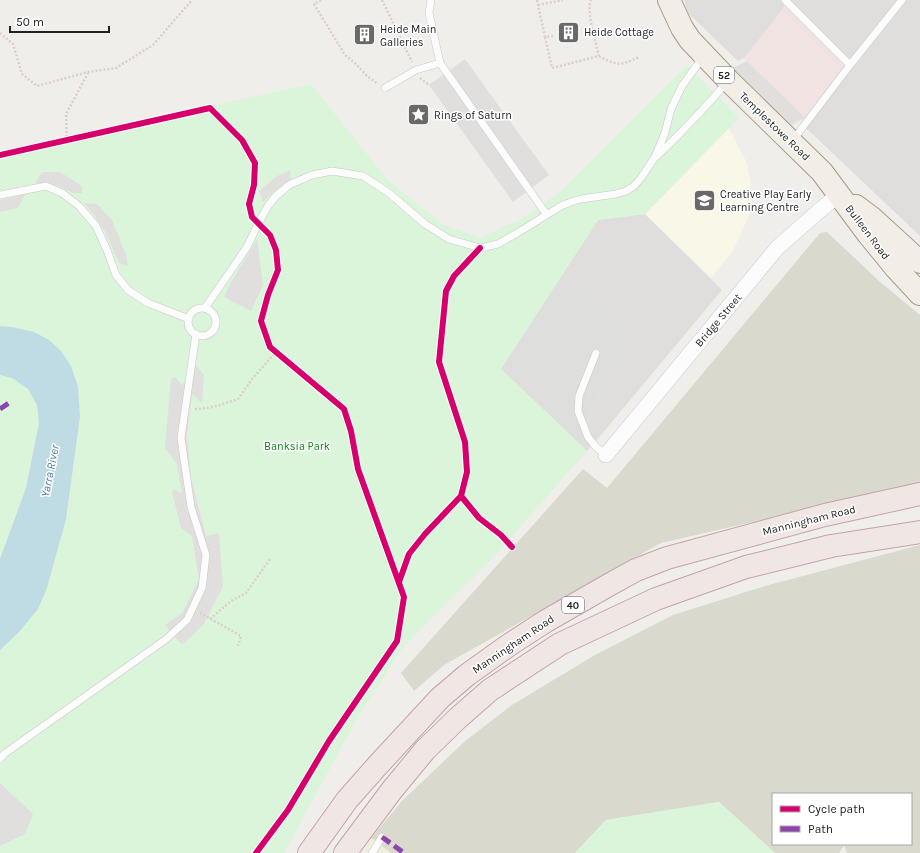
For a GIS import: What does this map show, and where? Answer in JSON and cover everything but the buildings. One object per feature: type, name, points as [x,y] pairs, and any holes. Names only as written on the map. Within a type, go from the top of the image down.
[{"type":"highway","name":"Manningham Road","points":[[310,853],[348,800],[377,766],[440,698],[467,675],[546,621],[636,570],[667,558],[825,515],[920,494]]},
{"type":"highway","points":[[345,853],[392,790],[425,750],[490,690],[560,644],[656,599],[746,567],[831,546],[920,532]]},
{"type":"highway","points":[[606,586],[620,616]]},
{"type":"main road","name":"Templestowe Road","points":[[669,0],[682,28],[690,40],[729,81],[822,172],[839,194]]},
{"type":"main road","name":"Bulleen Road","points":[[839,194],[872,218],[920,262]]},
{"type":"main road","name":"Bulleen Road","points":[[839,194],[868,234],[895,267],[920,294]]},
{"type":"street","name":"Bridge Street","points":[[606,455],[778,247],[839,194]]},
{"type":"lane","points":[[431,0],[429,14],[440,63],[547,215]]},
{"type":"lane","points":[[785,0],[850,65]]},
{"type":"lane","points":[[791,142],[902,0]]},
{"type":"lane","points":[[205,308],[247,247],[268,206],[289,185],[312,175],[332,171],[362,176],[390,193],[425,224],[449,239],[480,248],[498,244],[561,206],[581,199],[616,194],[626,191],[634,186],[641,178],[655,157],[665,133],[671,109],[682,86],[705,55]]},
{"type":"lane","points":[[385,88],[416,70],[440,63]]},
{"type":"lane","points":[[655,157],[687,127],[729,81]]},
{"type":"lane","points":[[0,195],[46,186],[62,193],[79,206],[96,226],[116,275],[128,290],[148,303],[189,319]]},
{"type":"lane","points":[[205,308],[213,313],[216,322],[210,333],[201,335],[192,332],[189,319],[196,309],[205,308]]},
{"type":"lane","points":[[0,759],[4,754],[165,640],[187,620],[202,588],[206,555],[191,507],[181,438],[196,334]]},
{"type":"lane","points":[[596,353],[578,396],[578,411],[588,437],[596,447],[606,455]]},
{"type":"lane","points":[[372,853],[382,837]]},
{"type":"path","points":[[0,33],[13,44],[22,74],[37,86],[88,72],[116,68],[153,45],[192,0]]},
{"type":"path","points":[[321,0],[314,4],[345,55],[367,76],[385,88]]},
{"type":"path","points":[[382,0],[420,78],[429,85]]},
{"type":"path","points":[[537,0],[552,68],[599,56],[613,64],[626,63],[639,57]]},
{"type":"path","points":[[538,5],[563,0]]},
{"type":"path","points":[[591,0],[589,3],[589,13],[599,56]]},
{"type":"path","points":[[545,37],[554,36]]},
{"type":"path","points":[[74,139],[63,142],[66,114],[88,72]]},
{"type":"path","points":[[185,408],[200,409],[217,406],[238,399],[252,379],[276,352]]},
{"type":"path","points":[[210,619],[231,601],[246,593],[270,559]]},
{"type":"path","points":[[192,608],[241,636],[238,646]]},
{"type":"shaded area","points":[[684,0],[920,0],[920,236],[805,127],[854,66],[744,58],[738,61],[688,13]]},
{"type":"shaded area","points":[[789,1],[854,65],[809,122],[744,58]]},
{"type":"shaded area","points":[[465,59],[549,175],[513,202],[429,85]]},
{"type":"shaded area","points":[[747,61],[805,118],[791,125],[733,68]]},
{"type":"shaded area","name":"Creative Play Early Learning Centre","points":[[729,128],[747,163],[751,187],[749,216],[733,251],[711,278],[645,214]]},
{"type":"shaded area","points":[[290,170],[291,180],[277,189],[263,202],[259,191],[277,176]]},
{"type":"shaded area","points":[[42,172],[60,172],[82,186],[82,193],[73,193],[56,185],[35,183]]},
{"type":"shaded area","points":[[25,194],[18,208],[0,212],[0,200]]},
{"type":"shaded area","points":[[84,203],[97,204],[112,220],[126,255],[128,266],[119,263],[105,231]]},
{"type":"shaded area","points":[[645,214],[722,290],[601,435],[587,423],[624,335],[563,273],[598,220]]},
{"type":"shaded area","points":[[827,232],[879,281],[920,315],[920,484],[661,543],[444,665],[414,691],[401,673],[583,469],[607,488],[820,233]]},
{"type":"shaded area","points":[[257,239],[263,285],[251,311],[224,297],[230,284]]},
{"type":"shaded area","points":[[563,273],[595,302],[625,335],[587,422],[601,435],[587,451],[501,369]]},
{"type":"shaded area","points":[[196,365],[204,375],[202,403],[192,394],[187,435],[191,478],[206,536],[219,533],[223,586],[204,624],[182,645],[165,625],[183,612],[199,579],[192,536],[181,528],[172,492],[174,489],[182,494],[177,464],[165,448],[171,379],[175,377],[182,385]]},
{"type":"shaded area","points":[[920,545],[920,853],[847,853],[844,845],[839,853],[775,853],[719,802],[606,820],[575,853],[391,853],[371,838],[402,801],[464,742],[512,705],[595,655],[673,615],[765,586]]},
{"type":"shaded area","points":[[0,783],[33,814],[25,834],[0,846]]},
{"type":"green space","name":"Banksia Park","points":[[687,65],[739,118],[645,214],[598,220],[501,369],[587,451],[493,558],[403,647],[359,715],[284,853],[0,853],[0,650],[20,631],[38,609],[47,588],[66,519],[80,417],[12,327],[0,326],[0,152],[311,84],[387,179],[442,224],[480,238],[521,219],[560,192]]},
{"type":"green space","points":[[0,375],[12,378],[28,389],[37,405],[39,423],[26,488],[0,559]]},
{"type":"green space","points":[[719,802],[775,853],[575,853],[606,820]]},
{"type":"green space","points":[[371,838],[391,853],[362,853]]},
{"type":"water","name":"Yarra River","points":[[0,326],[34,332],[49,340],[61,351],[71,366],[78,387],[80,417],[66,519],[47,588],[38,609],[20,631],[0,650],[0,559],[26,488],[39,423],[37,405],[28,389],[12,378],[0,375]]},
{"type":"marked path","points":[[0,409],[9,403]]},
{"type":"marked path","points":[[382,837],[404,853]]},
{"type":"cycle path","points":[[0,155],[210,108],[242,140],[255,163],[254,185],[249,204],[252,217],[270,235],[276,250],[278,270],[268,295],[261,321],[270,347],[344,409],[351,431],[358,469],[404,597],[397,641],[329,741],[288,810],[256,853]]},
{"type":"cycle path","points":[[399,582],[409,554],[425,534],[461,496],[467,472],[465,442],[439,362],[446,291],[454,276],[480,248]]},
{"type":"cycle path","points":[[461,496],[479,518],[501,535],[512,547]]},
{"type":"place","name":"Heide Cottage","points":[[568,32]]},
{"type":"place","name":"Heide Main Galleries","points":[[364,35]]},
{"type":"place","name":"Rings of Saturn","points":[[419,115]]},
{"type":"place","name":"Creative Play Early Learning Centre","points":[[704,200]]}]
